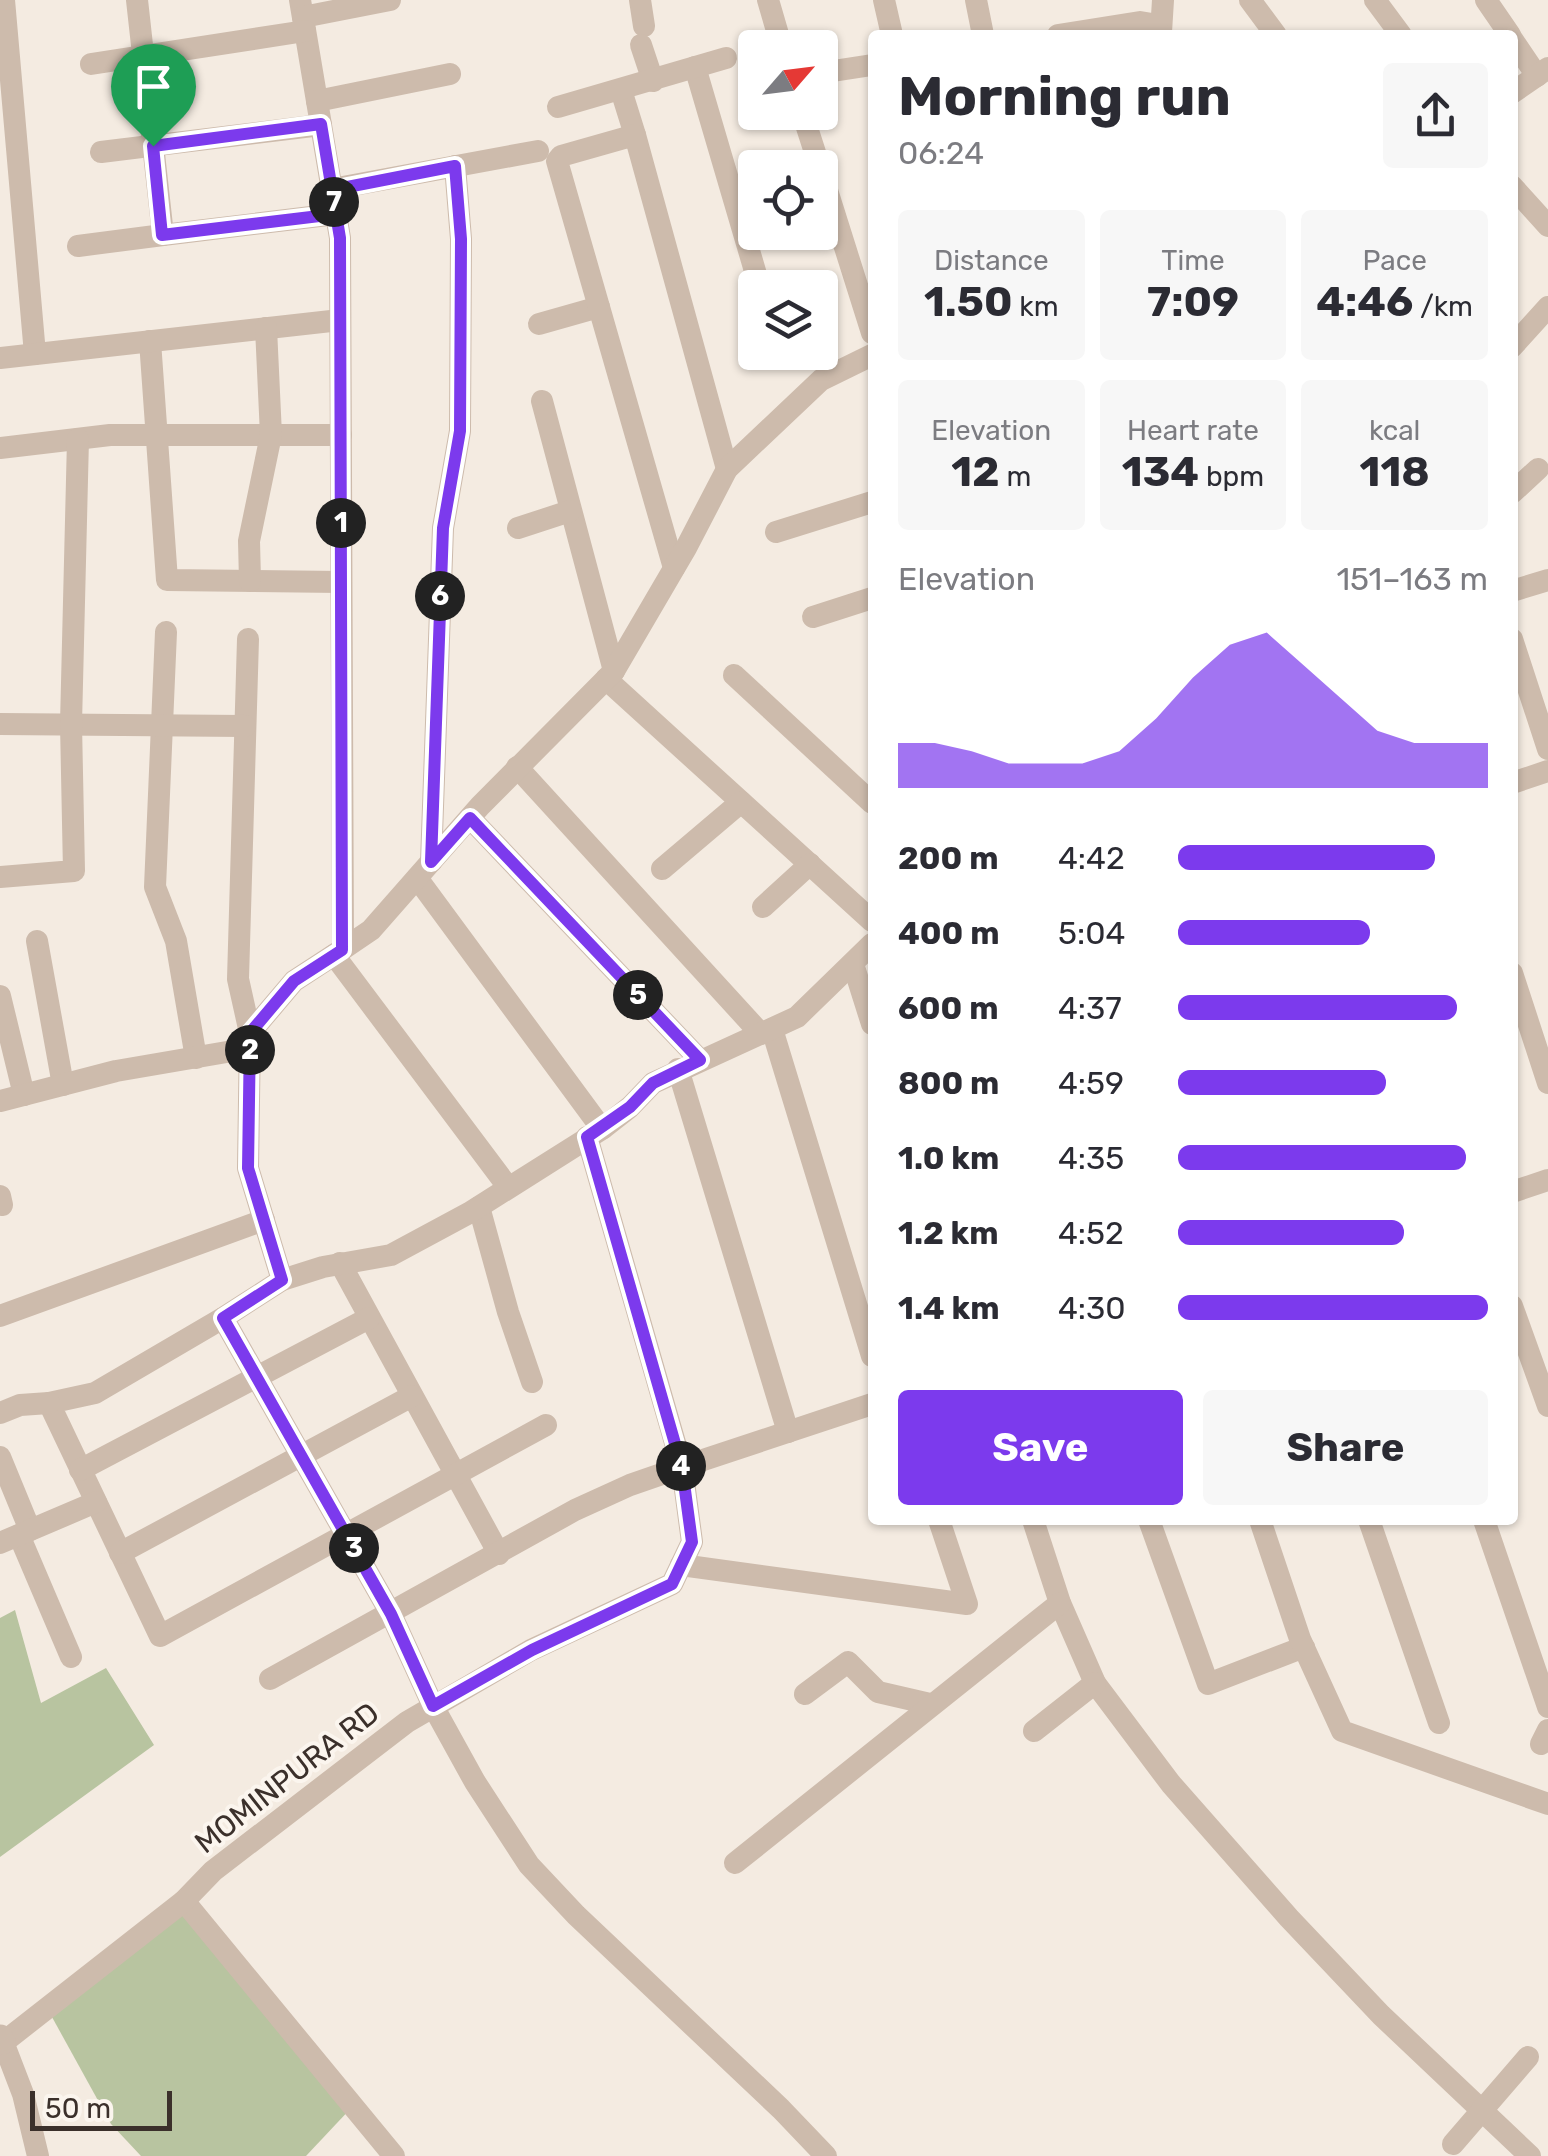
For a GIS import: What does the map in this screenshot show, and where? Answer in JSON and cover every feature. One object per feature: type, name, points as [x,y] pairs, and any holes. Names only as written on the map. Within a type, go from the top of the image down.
[{"type":"street","points":[[4,0],[12,218],[35,354]]},
{"type":"street","points":[[138,0],[162,235]]},
{"type":"street","points":[[91,64],[143,56],[303,16],[390,0]]},
{"type":"street","points":[[640,0],[653,81]]},
{"type":"street","points":[[768,0],[777,30]]},
{"type":"street","points":[[884,0],[891,30]]},
{"type":"street","points":[[976,0],[982,30]]},
{"type":"street","points":[[1161,30],[1162,0]]},
{"type":"street","points":[[1250,0],[1272,30]]},
{"type":"street","points":[[1376,0],[1397,30]]},
{"type":"street","points":[[1486,0],[1506,30]]},
{"type":"street","points":[[303,16],[340,238],[338,952],[508,1187]]},
{"type":"street","points":[[1094,30],[1140,22],[1152,24],[1158,30]]},
{"type":"street","points":[[1518,45],[1542,72],[1518,89]]},
{"type":"street","points":[[558,106],[726,58]]},
{"type":"street","points":[[838,71],[868,66]]},
{"type":"street","points":[[695,68],[755,270]]},
{"type":"street","points":[[317,100],[450,74]]},
{"type":"street","points":[[621,90],[726,469]]},
{"type":"street","points":[[101,152],[321,124]]},
{"type":"street","points":[[634,135],[561,156],[557,161],[674,568]]},
{"type":"street","points":[[332,190],[538,151]]},
{"type":"street","points":[[455,166],[461,239],[460,431],[443,528],[424,870],[594,1133],[682,1468],[692,1542],[681,1565],[967,1604],[941,1525]]},
{"type":"street","points":[[1518,193],[1548,226]]},
{"type":"street","points":[[78,246],[336,214]]},
{"type":"street","points":[[838,225],[868,320]]},
{"type":"street","points":[[539,324],[599,306]]},
{"type":"street","points":[[1518,340],[1548,306]]},
{"type":"street","points":[[0,358],[340,320]]},
{"type":"street","points":[[250,581],[249,541],[271,434],[266,328]]},
{"type":"street","points":[[150,341],[167,580],[341,582]]},
{"type":"street","points":[[0,1101],[196,1058],[250,1041],[294,981],[372,930],[517,767],[610,675],[674,568],[726,469],[821,380],[868,356]]},
{"type":"street","points":[[542,401],[610,675],[868,917]]},
{"type":"street","points":[[0,448],[78,438],[156,435],[340,435]]},
{"type":"street","points":[[0,877],[74,871],[70,724],[78,438]]},
{"type":"street","points":[[1518,488],[1538,470]]},
{"type":"street","points":[[776,532],[868,503]]},
{"type":"street","points":[[518,528],[570,511]]},
{"type":"street","points":[[1518,590],[1548,580]]},
{"type":"street","points":[[813,616],[868,599]]},
{"type":"street","points":[[166,632],[155,887],[176,941],[196,1058]]},
{"type":"street","points":[[248,639],[238,979],[250,1041],[248,1168],[282,1280]]},
{"type":"street","points":[[1518,649],[1538,682],[1548,749]]},
{"type":"street","points":[[734,675],[868,799]]},
{"type":"street","points":[[0,724],[245,726]]},
{"type":"street","points":[[517,767],[766,1032],[868,1344]]},
{"type":"street","points":[[1518,782],[1548,772]]},
{"type":"street","points":[[662,869],[742,802]]},
{"type":"street","points":[[470,818],[689,1065],[788,1432]]},
{"type":"street","points":[[763,907],[810,864]]},
{"type":"street","points":[[37,941],[64,1085]]},
{"type":"street","points":[[0,1413],[20,1405],[95,1393],[282,1280],[392,1254],[479,1206],[594,1133],[630,1107],[653,1083],[797,1017],[868,948]]},
{"type":"street","points":[[853,964],[868,1011]]},
{"type":"street","points":[[1518,991],[1548,1083]]},
{"type":"street","points":[[0,996],[24,1095]]},
{"type":"street","points":[[1518,1190],[1548,1180]]},
{"type":"street","points":[[479,1206],[532,1382]]},
{"type":"street","points":[[0,1316],[264,1220]]},
{"type":"street","points":[[340,1264],[499,1554]]},
{"type":"street","points":[[223,1318],[391,1614],[433,1706],[475,1782],[529,1865],[826,2156]]},
{"type":"street","points":[[80,1470],[369,1318]]},
{"type":"street","points":[[1518,1323],[1548,1406]]},
{"type":"street","points":[[120,1552],[412,1396]]},
{"type":"street","points":[[48,1403],[160,1636],[546,1425]]},
{"type":"street","points":[[270,1679],[576,1510],[630,1486],[868,1405]]},
{"type":"street","points":[[0,1457],[16,1536],[71,1657]]},
{"type":"street","points":[[16,1536],[96,1502]]},
{"type":"street","points":[[1035,1525],[1060,1603],[1095,1684],[1171,1784],[1381,2015],[1530,2156]]},
{"type":"street","points":[[1151,1525],[1208,1684],[1304,1647]]},
{"type":"street","points":[[1262,1525],[1304,1647],[1342,1731],[1548,1804]]},
{"type":"street","points":[[1371,1525],[1439,1723]]},
{"type":"street","points":[[1486,1525],[1548,1707]]},
{"type":"street","name":"MOMINPURA RD","points":[[1,2041],[407,1722],[532,1650],[672,1584],[681,1565]]},
{"type":"street","points":[[735,1863],[1060,1603]]},
{"type":"street","points":[[806,1694],[848,1662],[878,1692],[930,1704]]},
{"type":"street","points":[[1034,1731],[1095,1684]]},
{"type":"street","points":[[184,1901],[394,2156]]},
{"type":"street","points":[[1,2041],[23,2094],[40,2152]]},
{"type":"street","points":[[1453,2144],[1528,2057]]},
{"type":"green space","points":[[15,1610],[41,1703],[106,1668],[154,1745],[0,1857],[0,1618]]},
{"type":"green space","points":[[184,1901],[353,2106],[306,2156],[141,2156],[111,2124],[47,2008]]},
{"type":"route","points":[[153,146],[162,235],[336,214],[332,190],[455,166],[461,239],[460,431],[443,528],[431,862],[470,818],[700,1060],[653,1083],[630,1107],[587,1137],[682,1468],[692,1542],[672,1584],[532,1650],[433,1706],[391,1614],[223,1318],[282,1280],[248,1168],[250,1033],[294,981],[342,950],[340,238],[332,190],[321,124],[153,146]]}]
